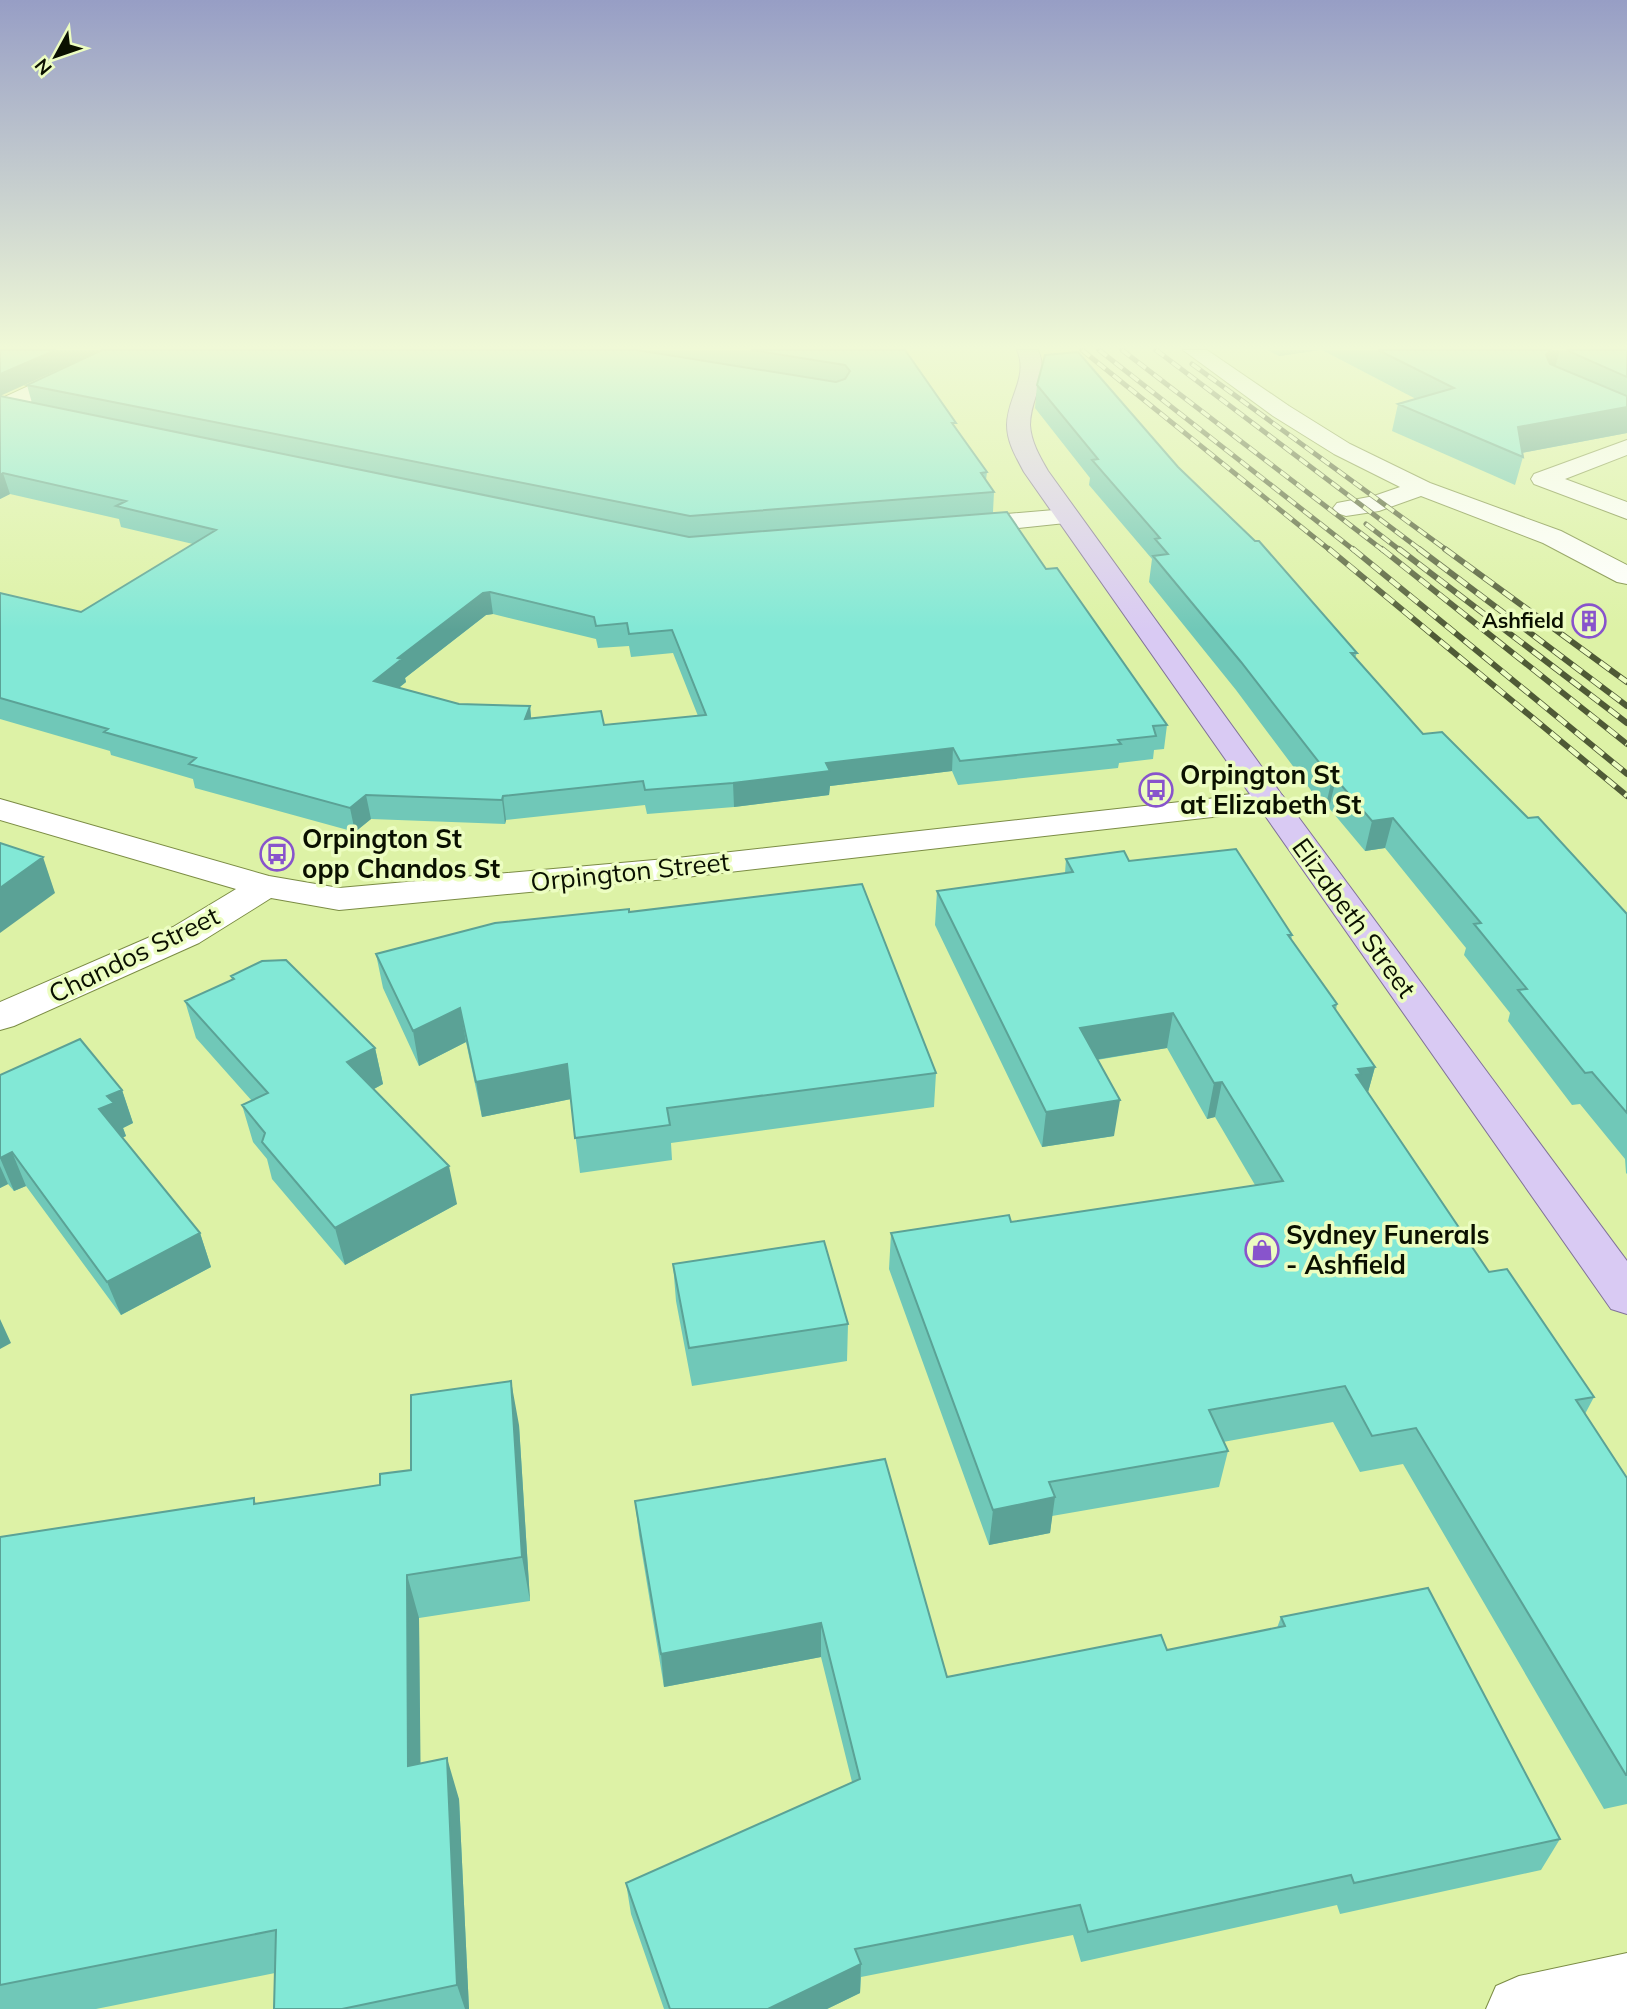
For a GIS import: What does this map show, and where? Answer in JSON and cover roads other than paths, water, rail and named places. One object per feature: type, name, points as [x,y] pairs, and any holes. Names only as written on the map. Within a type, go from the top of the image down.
[{"type":"main road","name":"Elizabeth Street","points":[[1022,444],[1036,472],[1066,517],[1627,1296]]},
{"type":"street","points":[[1334,444],[1421,488],[1552,537],[1627,576]]},
{"type":"street","points":[[1627,447],[1543,479],[1627,510]]},
{"type":"street","points":[[1346,508],[1379,503],[1421,488]]},
{"type":"street","points":[[936,527],[1066,517]]},
{"type":"street","name":"Orpington Street","points":[[0,809],[265,886],[328,898],[369,898],[677,868],[1270,802]]},
{"type":"street","name":"Chandos Street","points":[[0,1017],[186,936],[265,886]]},
{"type":"street","points":[[1520,2009],[1627,1984]]},
{"type":"railway","points":[[1198,444],[1331,551]]},
{"type":"railway","points":[[1218,444],[1355,551]]},
{"type":"railway","points":[[1244,444],[1384,551]]},
{"type":"railway","points":[[1280,444],[1422,551]]},
{"type":"railway","points":[[1301,444],[1448,551]]},
{"type":"railway","points":[[1366,524],[1401,551]]},
{"type":"railway","points":[[1329,549],[1627,796]]},
{"type":"railway","points":[[1353,549],[1627,774]]},
{"type":"railway","points":[[1382,549],[1627,744]]},
{"type":"railway","points":[[1399,549],[1627,723]]},
{"type":"railway","points":[[1419,549],[1627,706]]},
{"type":"railway","points":[[1445,549],[1627,682]]},
{"type":"place","name":"Ashfield","points":[[1589,621]]},
{"type":"place","name":"Orpington St at Elizabeth St","points":[[1156,790]]},
{"type":"place","name":"Orpington St opp Chandos St","points":[[277,854]]},
{"type":"place","name":"Sydney Funerals - Ashfield","points":[[1262,1250]]}]
